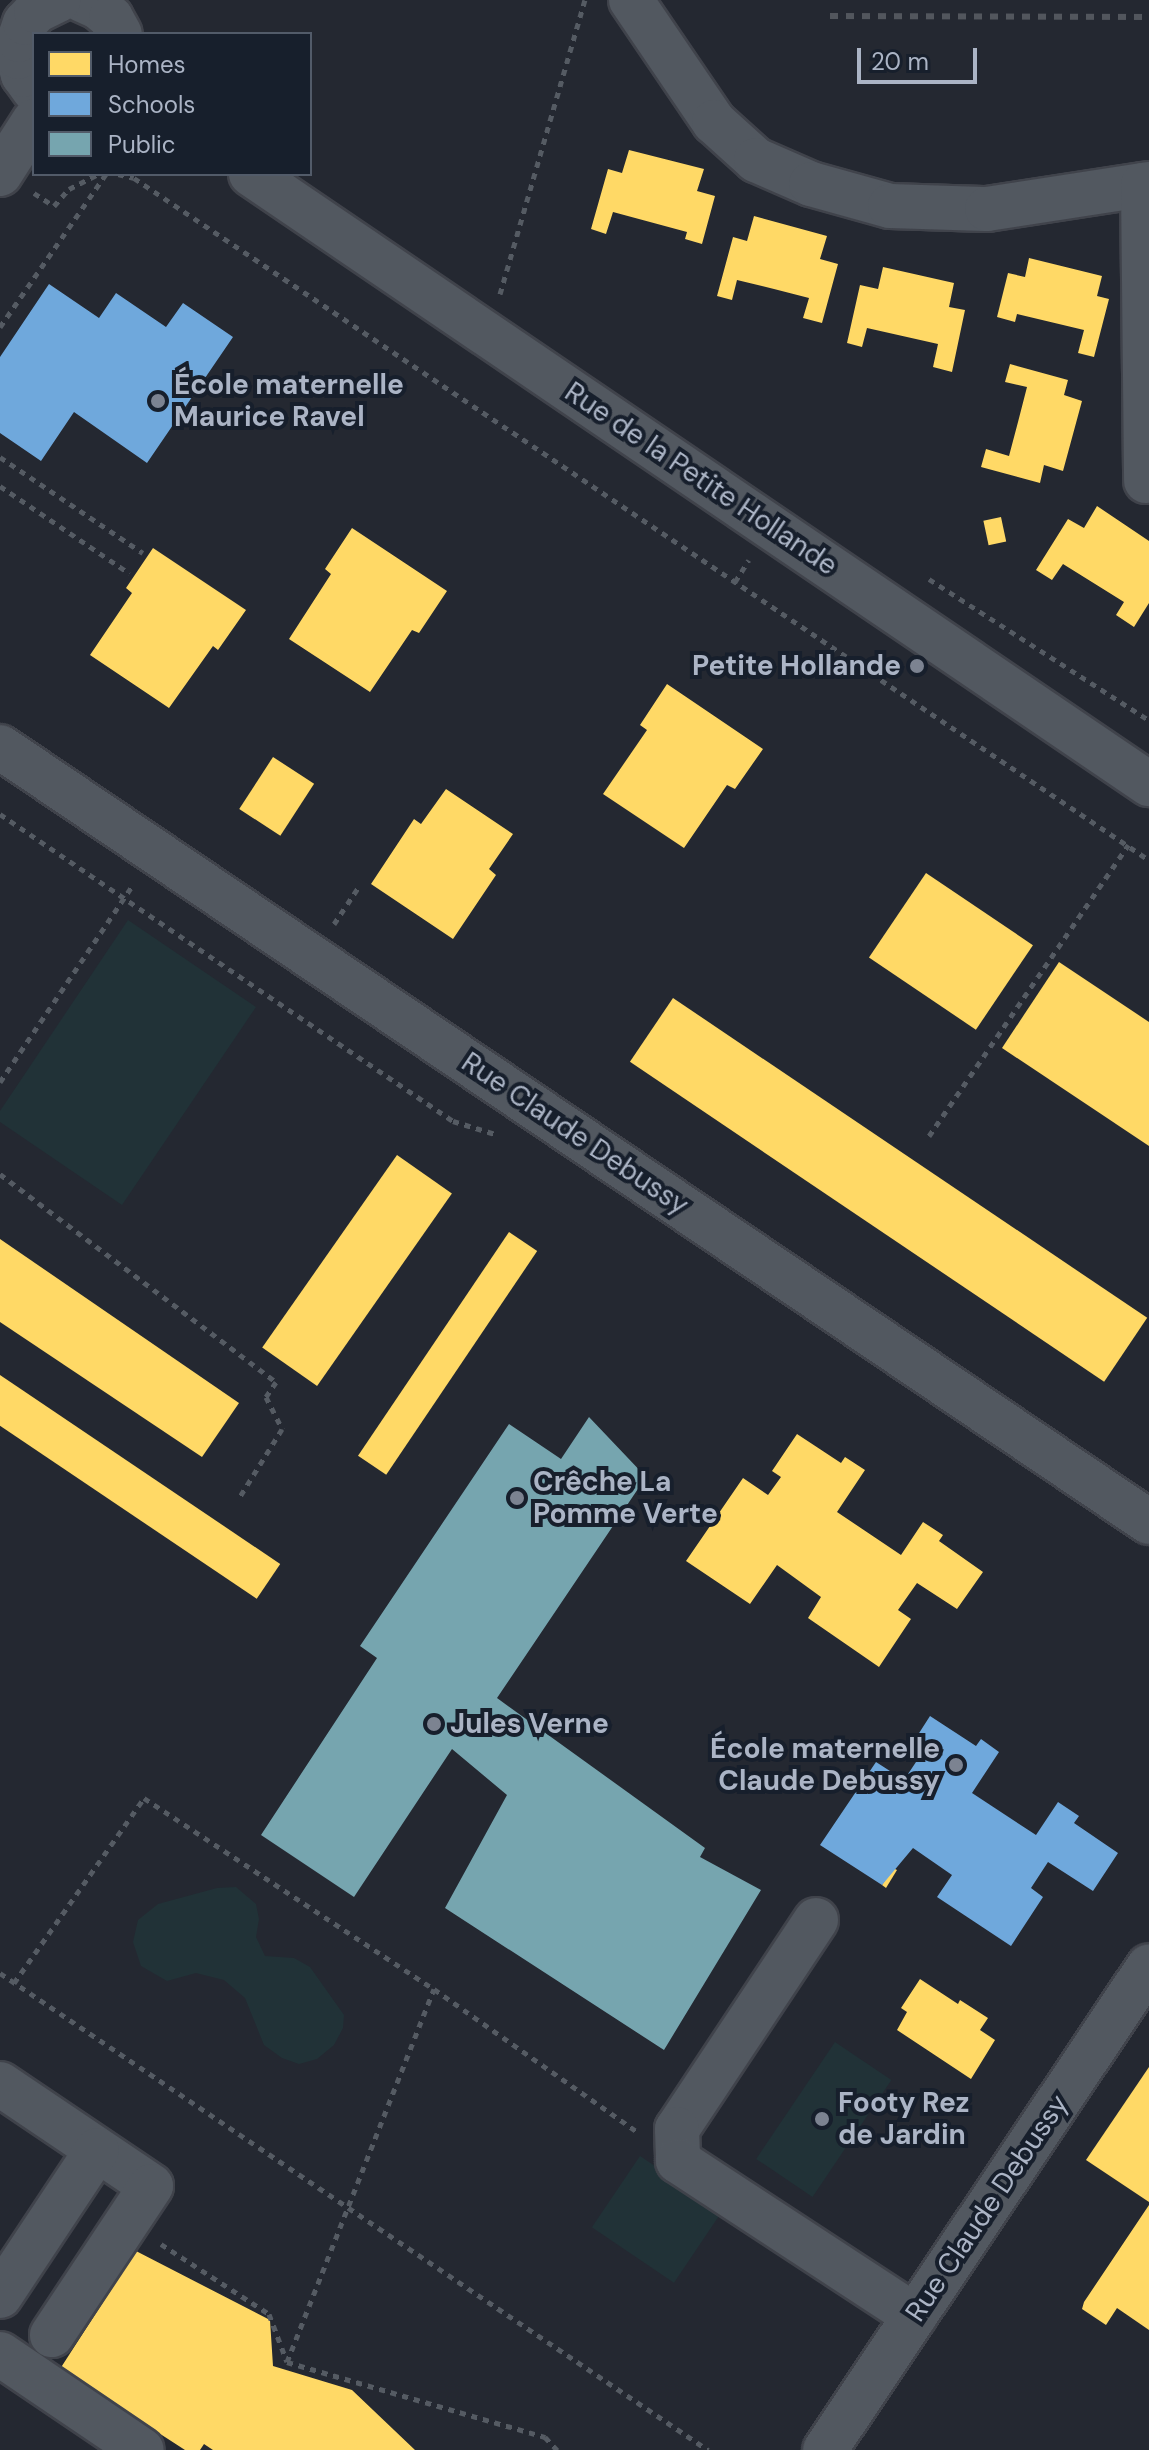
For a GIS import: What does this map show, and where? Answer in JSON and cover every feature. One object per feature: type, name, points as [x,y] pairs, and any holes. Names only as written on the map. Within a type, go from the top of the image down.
[{"type":"street","points":[[631,0],[714,122],[756,160],[811,184],[890,206],[987,209],[1146,184],[1146,481]]},
{"type":"street","points":[[33,32],[70,10]]},
{"type":"street","points":[[32,32],[19,40],[18,57],[23,75],[32,87]]},
{"type":"street","points":[[1,173],[32,124]]},
{"type":"street","name":"Rue de la Petite Hollande","points":[[254,176],[1149,784]]},
{"type":"street","name":"Rue Claude Debussy","points":[[0,747],[1149,1522]]},
{"type":"street","points":[[816,1920],[677,2129],[678,2161],[915,2316]]},
{"type":"street","name":"Rue Claude Debussy","points":[[825,2450],[1149,1966]]},
{"type":"street","points":[[5,2098],[97,2150],[151,2186],[52,2335]]},
{"type":"street","points":[[0,2296],[97,2150]]},
{"type":"street","points":[[0,2354],[142,2450]]},
{"type":"path","points":[[498,304],[585,0]]},
{"type":"path","points":[[1,173],[54,206],[69,189],[95,176]]},
{"type":"path","points":[[0,327],[105,176]]},
{"type":"path","points":[[136,176],[1149,860]]},
{"type":"path","points":[[0,457],[143,553]]},
{"type":"path","points":[[0,486],[129,573]]},
{"type":"path","points":[[924,576],[1149,720]]},
{"type":"path","points":[[0,814],[453,1121],[497,1135]]},
{"type":"path","points":[[929,1136],[1128,845]]},
{"type":"path","points":[[0,1082],[155,851]]},
{"type":"path","points":[[0,1174],[276,1382],[266,1397],[282,1429],[239,1498]]},
{"type":"path","points":[[14,1983],[144,1798],[434,1989],[678,2161]]},
{"type":"path","points":[[0,1973],[708,2450]]},
{"type":"path","points":[[287,2362],[434,1989]]},
{"type":"path","points":[[127,2222],[269,2314],[287,2362]]},
{"type":"path","points":[[287,2362],[545,2437],[557,2450]]},
{"type":"shaded area","points":[[128,920],[256,1007],[122,1205],[0,1122],[0,1111]]},
{"type":"shaded area","points":[[236,1887],[256,1904],[259,1919],[256,1937],[265,1956],[294,1958],[310,1967],[344,2015],[343,2028],[334,2045],[317,2059],[299,2064],[282,2058],[264,2045],[245,1998],[224,1980],[196,1973],[167,1981],[141,1966],[133,1942],[138,1920],[158,1904],[217,1888]]},
{"type":"shaded area","name":"Footy Rez de Jardin","points":[[835,2042],[891,2080],[813,2197],[756,2159]]},
{"type":"shaded area","points":[[640,2156],[722,2211],[674,2283],[592,2227]]},
{"type":"building: Homes","points":[[629,150],[704,169],[697,191],[715,196],[702,244],[685,239],[687,232],[613,212],[606,234],[591,229],[608,169],[622,173]]},
{"type":"building: Homes","points":[[754,216],[827,236],[820,259],[838,264],[822,323],[803,318],[809,298],[774,289],[737,280],[732,300],[717,296],[733,237],[747,241]]},
{"type":"building: Homes","points":[[1029,258],[1102,276],[1097,296],[1109,299],[1094,357],[1078,353],[1084,330],[1017,314],[1015,322],[997,317],[1008,273],[1025,277]]},
{"type":"building: Homes","points":[[883,267],[954,283],[949,307],[965,310],[952,372],[933,367],[938,344],[867,328],[862,347],[847,343],[860,285],[878,289]]},
{"type":"building: Homes","points":[[1010,364],[1068,380],[1064,395],[1082,401],[1063,471],[1044,465],[1040,483],[981,467],[986,449],[1009,456],[1027,387],[1005,382]]},
{"type":"building: Homes","points":[[1097,506],[1149,541],[1149,603],[1134,627],[1116,615],[1124,602],[1063,564],[1052,580],[1036,570],[1068,519],[1084,528]]},
{"type":"building: Homes","points":[[1001,517],[1006,541],[989,545],[983,521]]},
{"type":"building: Homes","points":[[352,528],[447,591],[419,633],[412,630],[370,692],[289,639],[331,574],[325,569]]},
{"type":"building: Homes","points":[[153,548],[246,610],[218,650],[213,646],[169,708],[90,655],[132,593],[126,588]]},
{"type":"building: Homes","points":[[667,684],[763,749],[735,789],[727,785],[684,848],[603,794],[647,730],[640,725]]},
{"type":"building: Homes","points":[[273,757],[314,784],[280,836],[239,809]]},
{"type":"building: Homes","points":[[446,789],[513,834],[489,869],[496,875],[453,939],[371,884],[414,819],[421,824]]},
{"type":"building: Homes","points":[[926,873],[1033,945],[976,1030],[869,958]]},
{"type":"building: Homes","points":[[1059,962],[1149,1022],[1149,1146],[1002,1048]]},
{"type":"building: Homes","points":[[673,998],[1147,1318],[1104,1382],[630,1062]]},
{"type":"building: Homes","points":[[397,1155],[452,1193],[317,1386],[262,1348]]},
{"type":"building: Homes","points":[[509,1232],[537,1251],[386,1475],[358,1456]]},
{"type":"building: Homes","points":[[0,1239],[239,1403],[202,1457],[0,1322]]},
{"type":"building: Homes","points":[[0,1375],[280,1564],[257,1599],[0,1426]]},
{"type":"building: Homes","points":[[797,1434],[841,1463],[845,1457],[865,1470],[837,1512],[901,1555],[923,1522],[943,1535],[939,1541],[983,1572],[957,1609],[917,1583],[898,1610],[911,1619],[879,1667],[808,1618],[821,1597],[777,1565],[750,1604],[686,1561],[743,1478],[768,1495],[781,1477],[772,1471]]},
{"type":"building: Homes","points":[[893,1868],[897,1870],[886,1888],[882,1885]]},
{"type":"building: Homes","points":[[920,1979],[958,2004],[960,2000],[988,2018],[980,2030],[995,2040],[971,2079],[897,2030],[907,2012],[901,2008]]},
{"type":"building: Homes","points":[[1149,2067],[1149,2202],[1086,2160]]},
{"type":"building: Homes","points":[[1149,2205],[1149,2330],[1117,2308],[1106,2325],[1082,2309],[1084,2302]]},
{"type":"building: Homes","points":[[136,2251],[270,2320],[273,2366],[352,2390],[415,2450],[213,2450],[204,2444],[200,2450],[185,2450],[60,2369]]},
{"type":"building: Schools","points":[[49,284],[99,318],[116,293],[166,327],[183,303],[233,337],[147,463],[74,412],[41,461],[0,433],[0,357]]},
{"type":"building: Schools","points":[[930,1716],[976,1746],[981,1739],[999,1752],[972,1793],[1036,1835],[1058,1802],[1079,1816],[1074,1823],[1118,1853],[1093,1891],[1048,1862],[1031,1888],[1043,1897],[1011,1946],[937,1897],[952,1875],[913,1848],[882,1885],[820,1845],[876,1762],[904,1780],[916,1762],[905,1755]]},
{"type":"building: Public","name":"Jules Verne","points":[[589,1417],[646,1477],[497,1698],[705,1848],[700,1857],[761,1890],[664,2050],[445,1908],[507,1795],[452,1749],[354,1897],[261,1835],[377,1658],[360,1646],[509,1424],[561,1459]]},
{"type":"railway","points":[[830,16],[1149,17]]},
{"type":"place","name":"École maternelle Maurice Ravel","points":[[158,401]]},
{"type":"place","name":"Petite Hollande","points":[[917,666]]},
{"type":"place","name":"Crêche La Pomme Verte","points":[[517,1498]]},
{"type":"place","name":"Jules Verne","points":[[434,1724]]},
{"type":"place","name":"École maternelle Claude Debussy","points":[[956,1765]]},
{"type":"place","name":"Footy Rez de Jardin","points":[[822,2119]]}]
